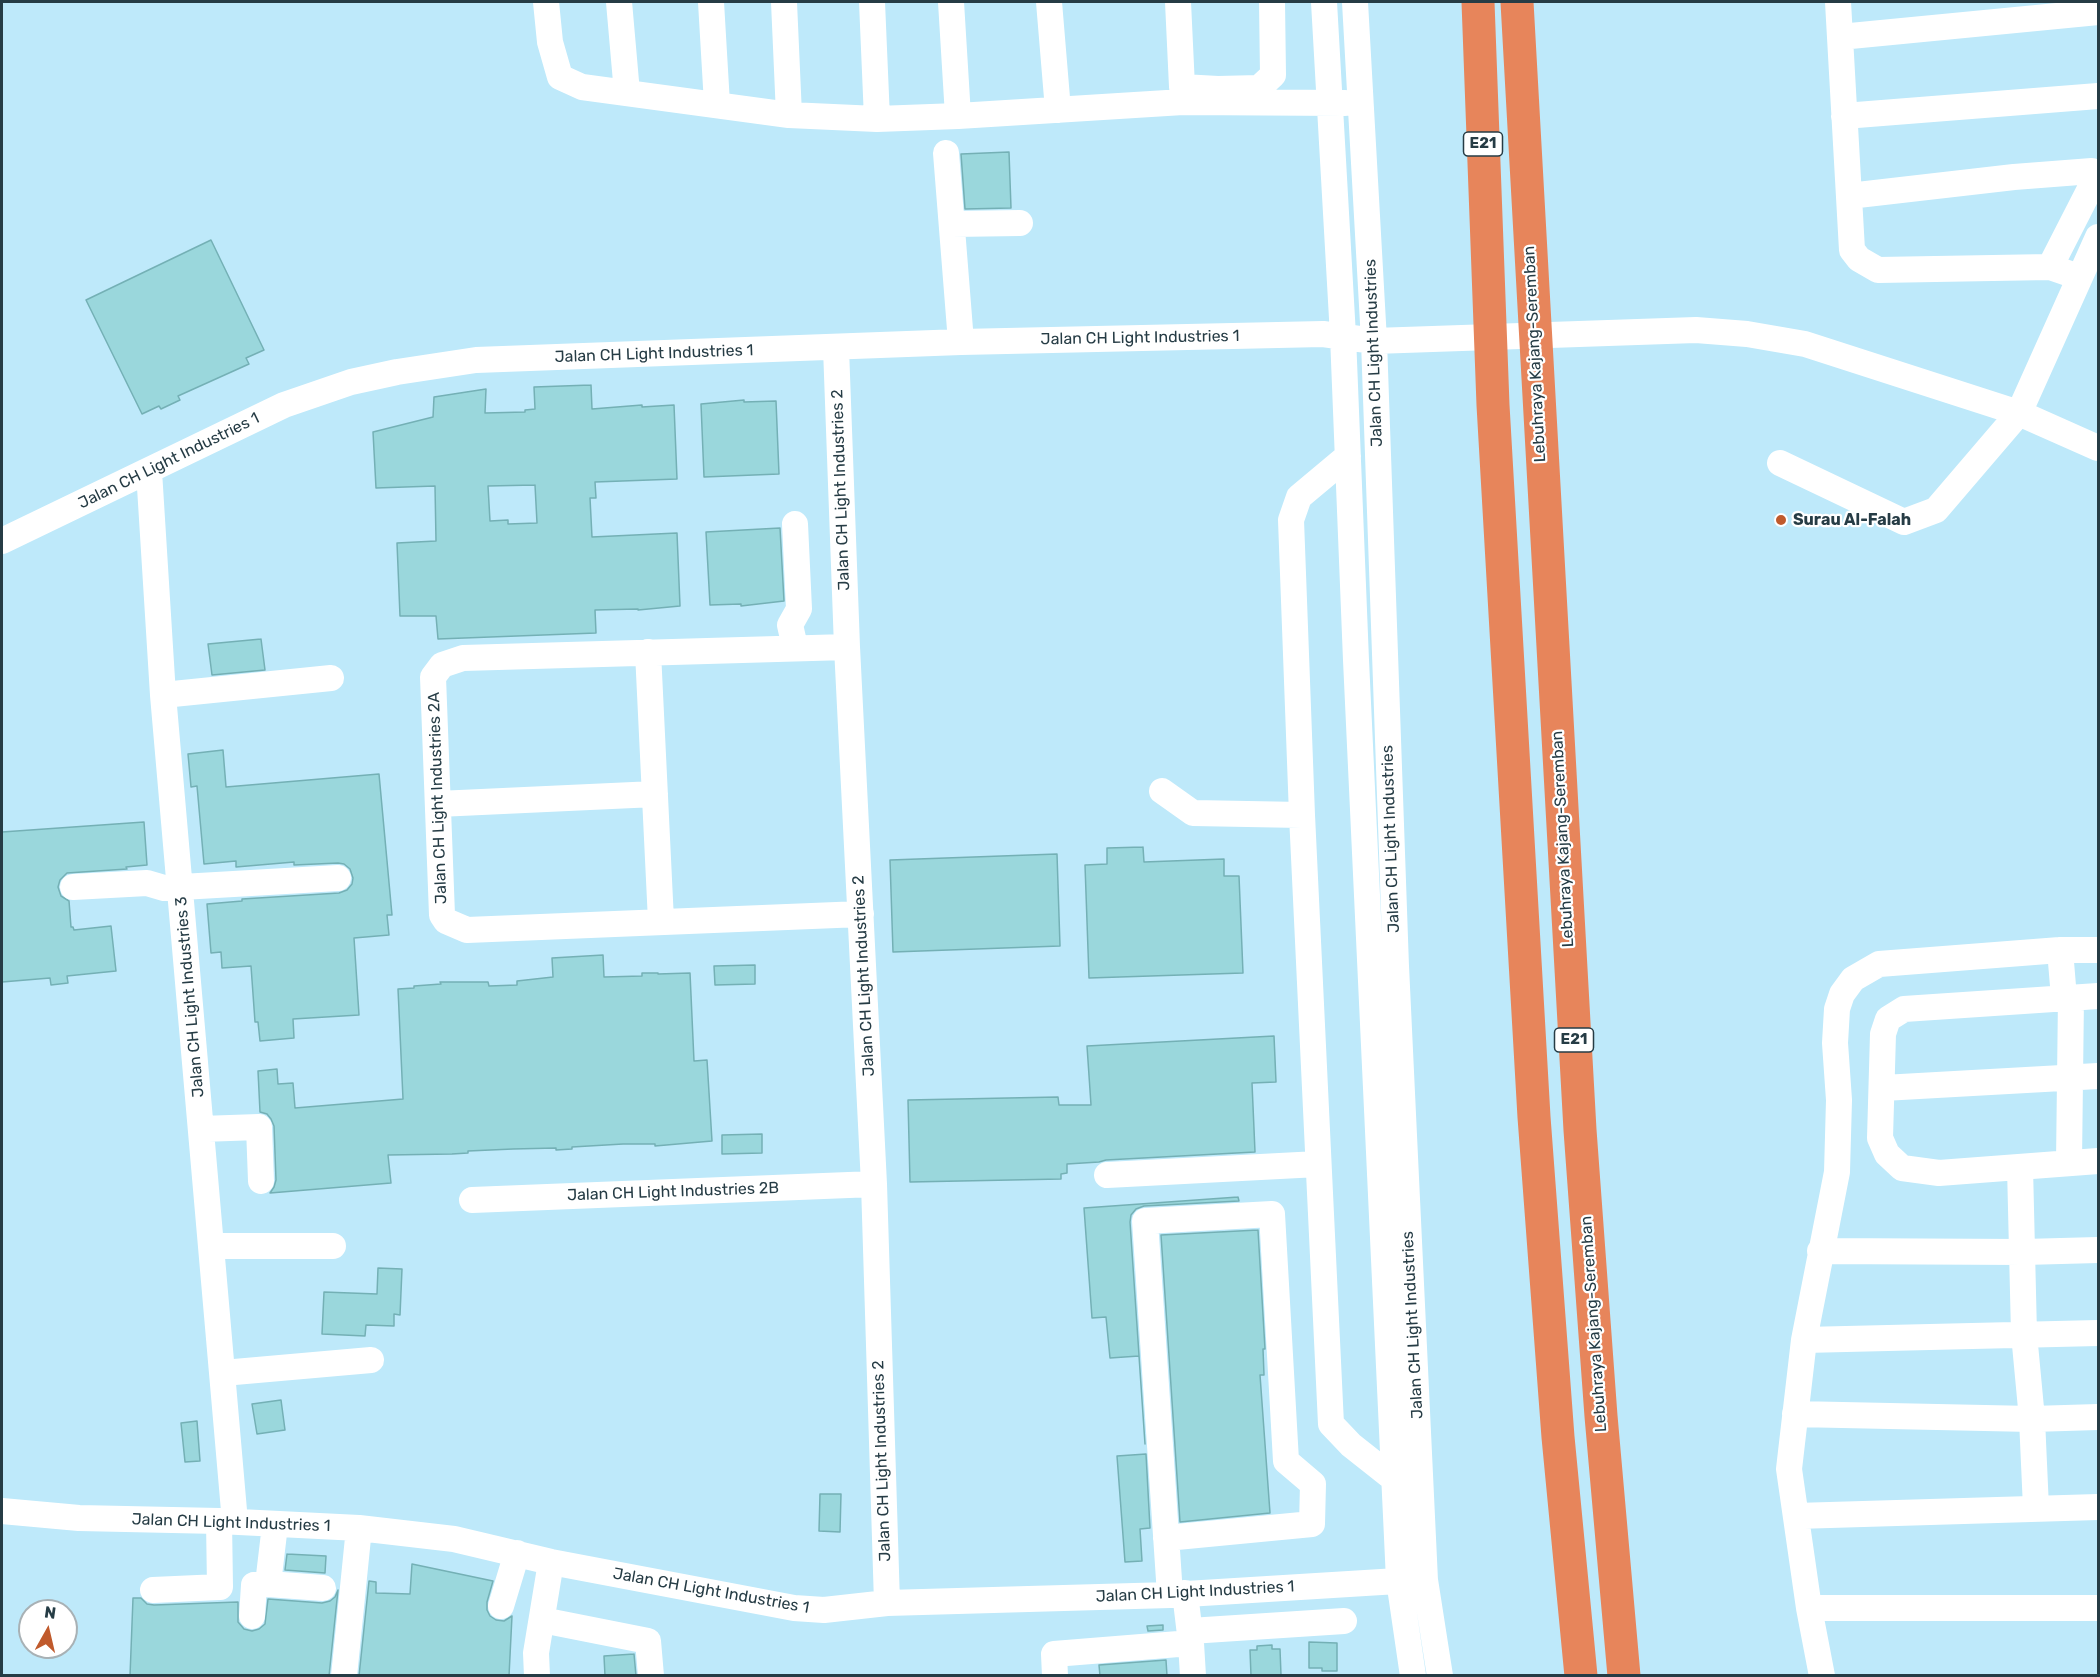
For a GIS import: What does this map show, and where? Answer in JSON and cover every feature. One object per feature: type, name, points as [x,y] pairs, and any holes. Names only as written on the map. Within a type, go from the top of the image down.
[{"type":"highway","name":"E21","points":[[1478,2],[1493,405],[1535,1129],[1558,1437],[1581,1676]]},
{"type":"highway","name":"Lebuhraya Kajang-Seremban","points":[[1517,2],[1580,1130],[1601,1416],[1624,1676]]},
{"type":"street","points":[[546,2],[550,42],[560,77],[582,87],[789,115],[877,119],[1058,110],[1218,89],[1258,88],[1273,75]]},
{"type":"street","points":[[619,2],[627,93]]},
{"type":"street","points":[[711,2],[717,104]]},
{"type":"street","points":[[784,2],[789,115]]},
{"type":"street","points":[[872,2],[877,119]]},
{"type":"street","points":[[951,2],[958,116]]},
{"type":"street","points":[[1049,2],[1058,110]]},
{"type":"street","points":[[1178,2],[1182,95]]},
{"type":"street","points":[[1272,2],[1273,75],[1280,103]]},
{"type":"street","name":"Jalan CH Light Industries","points":[[1324,2],[1343,336],[1399,1580],[1413,1676]]},
{"type":"street","name":"Jalan CH Light Industries","points":[[1355,2],[1374,341],[1395,943],[1425,1580],[1440,1676]]},
{"type":"street","points":[[1838,2],[1852,250],[1859,259],[1878,270],[2050,267],[2079,277]]},
{"type":"street","points":[[1840,37],[2098,12]]},
{"type":"street","points":[[1182,95],[1280,103],[1360,103]]},
{"type":"street","points":[[1845,116],[2098,96]]},
{"type":"street","points":[[946,153],[961,342]]},
{"type":"street","points":[[1849,196],[2014,177],[2092,171],[2097,174],[2050,267]]},
{"type":"street","points":[[952,224],[1020,223]]},
{"type":"street","points":[[1780,463],[1904,522],[1936,510],[2019,413],[2098,237]]},
{"type":"street","name":"Jalan CH Light Industries 1","points":[[2,541],[284,405],[351,382],[397,372],[476,360],[961,342],[1323,334],[1374,341],[1696,330],[1747,334],[1805,344],[2019,413],[2098,448]]},
{"type":"street","name":"Jalan CH Light Industries 2","points":[[836,348],[847,647],[874,1184],[887,1604]]},
{"type":"street","name":"Jalan CH Light Industries","points":[[1348,456],[1299,497],[1291,520],[1302,815],[1331,1424],[1351,1445],[1394,1479]]},
{"type":"street","name":"Jalan CH Light Industries 3","points":[[148,471],[163,695],[223,1373],[227,1522],[220,1587],[153,1590]]},
{"type":"street","points":[[795,524],[799,609],[790,625],[795,647]]},
{"type":"street","name":"Jalan CH Light Industries 2A","points":[[847,647],[463,658],[442,665],[433,677],[442,915],[446,921],[468,930],[861,914]]},
{"type":"street","points":[[648,652],[661,921]]},
{"type":"street","points":[[163,695],[331,678]]},
{"type":"street","points":[[1162,790],[1193,813],[1302,815]]},
{"type":"street","points":[[438,804],[655,794]]},
{"type":"street","points":[[73,887],[147,883],[164,888],[338,878]]},
{"type":"street","points":[[2060,950],[2067,997],[2069,1162]]},
{"type":"street","points":[[1822,1676],[1809,1608],[1790,1469],[1804,1340],[1837,1172],[1839,1100],[1835,1043],[1837,1008],[1842,994],[1852,979],[1879,964],[2060,950],[2098,950]]},
{"type":"street","points":[[2098,996],[1904,1009],[1888,1019],[1883,1034],[1880,1138],[1887,1154],[1902,1168],[1940,1173],[2098,1161]]},
{"type":"street","points":[[1883,1088],[2098,1076]]},
{"type":"street","points":[[201,1129],[259,1127],[261,1181]]},
{"type":"street","points":[[1107,1175],[1318,1164]]},
{"type":"street","points":[[2020,1167],[2024,1252],[2024,1334],[2032,1419],[2036,1508]]},
{"type":"street","name":"Jalan CH Light Industries 2B","points":[[472,1200],[874,1184]]},
{"type":"street","points":[[1166,1538],[1312,1524],[1313,1485],[1286,1461],[1272,1214],[1145,1221],[1166,1538],[1190,1637],[1193,1676]]},
{"type":"street","points":[[212,1246],[333,1246]]},
{"type":"street","points":[[1820,1251],[2098,1250]]},
{"type":"street","points":[[1804,1340],[2098,1333]]},
{"type":"street","points":[[223,1373],[371,1360]]},
{"type":"street","points":[[1795,1414],[2032,1419],[2098,1417]]},
{"type":"street","points":[[1796,1516],[2098,1507]]},
{"type":"street","name":"Jalan CH Light Industries 1","points":[[2,1512],[79,1518],[359,1528],[454,1539],[551,1562],[794,1608],[824,1610],[887,1604],[1178,1594],[1425,1580]]},
{"type":"street","points":[[268,1584],[274,1525]]},
{"type":"street","points":[[344,1676],[359,1528]]},
{"type":"street","points":[[501,1606],[517,1553]]},
{"type":"street","points":[[537,1676],[536,1653],[551,1562]]},
{"type":"street","points":[[252,1616],[254,1585],[323,1588]]},
{"type":"street","points":[[1809,1608],[2098,1608]]},
{"type":"street","points":[[542,1620],[648,1641],[651,1676]]},
{"type":"street","points":[[1055,1676],[1054,1654],[1344,1621]]},
{"type":"building","points":[[1009,152],[1011,208],[965,209],[961,154]]},
{"type":"building","points":[[211,240],[264,350],[246,358],[249,364],[178,396],[180,400],[161,409],[159,406],[142,414],[86,300]]},
{"type":"building","points":[[591,385],[592,409],[674,405],[677,479],[595,482],[596,498],[590,498],[592,537],[677,533],[680,606],[638,610],[595,610],[596,633],[438,639],[436,616],[400,616],[397,543],[436,541],[435,486],[376,488],[373,432],[433,417],[434,397],[486,389],[485,413],[525,412],[525,410],[535,409],[534,387]],"holes":[[[535,485],[537,523],[508,524],[508,520],[490,521],[488,486]]]},
{"type":"building","points":[[744,400],[744,402],[776,401],[779,474],[704,477],[701,404]]},
{"type":"building","points":[[780,528],[784,601],[741,606],[741,604],[710,605],[706,532]]},
{"type":"building","points":[[261,639],[265,670],[212,675],[208,644]]},
{"type":"building","points":[[223,750],[226,787],[379,774],[392,915],[387,915],[389,935],[354,938],[359,1015],[293,1019],[294,1038],[260,1041],[258,1022],[255,1022],[251,966],[222,968],[221,952],[211,953],[207,904],[242,901],[242,899],[339,893],[347,890],[353,878],[350,869],[338,863],[294,865],[294,862],[236,867],[236,861],[204,864],[197,786],[191,787],[188,754]]},
{"type":"building","points":[[144,822],[147,865],[126,867],[127,869],[67,873],[60,880],[58,887],[61,896],[69,901],[71,927],[74,930],[111,926],[116,971],[67,976],[68,983],[51,985],[50,978],[2,982],[2,832]]},
{"type":"building","points":[[1143,847],[1144,862],[1224,859],[1224,876],[1239,876],[1243,973],[1089,978],[1085,865],[1107,864],[1107,848]]},
{"type":"building","points":[[1057,854],[1060,946],[893,952],[890,860]]},
{"type":"building","points":[[603,955],[604,977],[642,976],[642,973],[690,973],[694,1061],[707,1060],[712,1141],[655,1146],[655,1144],[623,1144],[556,1150],[556,1148],[513,1149],[452,1154],[388,1155],[391,1183],[270,1193],[276,1180],[274,1126],[267,1114],[260,1112],[258,1071],[277,1069],[278,1084],[293,1083],[295,1108],[403,1099],[398,989],[441,984],[440,982],[488,982],[489,986],[517,985],[517,981],[553,977],[552,958]]},
{"type":"building","points":[[755,965],[755,984],[715,985],[714,966]]},
{"type":"building","points":[[1274,1036],[1276,1082],[1252,1083],[1255,1152],[1067,1164],[1067,1173],[1061,1174],[1061,1179],[910,1182],[908,1100],[1058,1097],[1059,1105],[1091,1105],[1087,1046]]},
{"type":"building","points":[[762,1134],[762,1153],[722,1154],[722,1135]]},
{"type":"building","points":[[1238,1197],[1239,1201],[1144,1206],[1136,1209],[1131,1215],[1145,1444],[1139,1356],[1110,1358],[1106,1317],[1092,1318],[1084,1208]]},
{"type":"building","points":[[1258,1230],[1265,1349],[1263,1349],[1264,1375],[1260,1375],[1270,1513],[1180,1522],[1161,1235]]},
{"type":"building","points":[[378,1268],[402,1269],[400,1315],[394,1314],[394,1326],[366,1325],[365,1336],[322,1334],[324,1292],[377,1294]]},
{"type":"building","points":[[281,1400],[285,1430],[257,1434],[252,1404]]},
{"type":"building","points":[[197,1421],[200,1461],[185,1462],[181,1423]]},
{"type":"building","points":[[1146,1454],[1150,1528],[1140,1529],[1142,1561],[1125,1562],[1117,1456]]},
{"type":"building","points":[[820,1494],[841,1494],[840,1532],[819,1531]]},
{"type":"building","points":[[287,1554],[326,1556],[325,1573],[285,1570]]},
{"type":"building","points":[[412,1564],[493,1581],[487,1602],[490,1616],[504,1621],[512,1616],[509,1676],[359,1676],[369,1581],[376,1582],[376,1593],[410,1594]]},
{"type":"building","points":[[338,1590],[329,1676],[130,1676],[133,1598],[141,1598],[147,1604],[154,1605],[238,1602],[238,1622],[244,1629],[252,1631],[265,1624],[268,1599],[322,1603],[335,1597]]},
{"type":"building","points":[[1163,1625],[1163,1630],[1148,1631],[1147,1626]]},
{"type":"building","points":[[1309,1642],[1337,1643],[1337,1671],[1309,1668]]},
{"type":"building","points":[[1272,1645],[1272,1649],[1280,1649],[1281,1675],[1251,1676],[1250,1650],[1257,1650],[1257,1646]]},
{"type":"building","points":[[634,1654],[636,1676],[605,1676],[604,1656]]},
{"type":"building","points":[[1166,1660],[1167,1676],[1100,1676],[1099,1665]]},
{"type":"place","name":"Surau Al-Falah","points":[[1781,520]]}]
